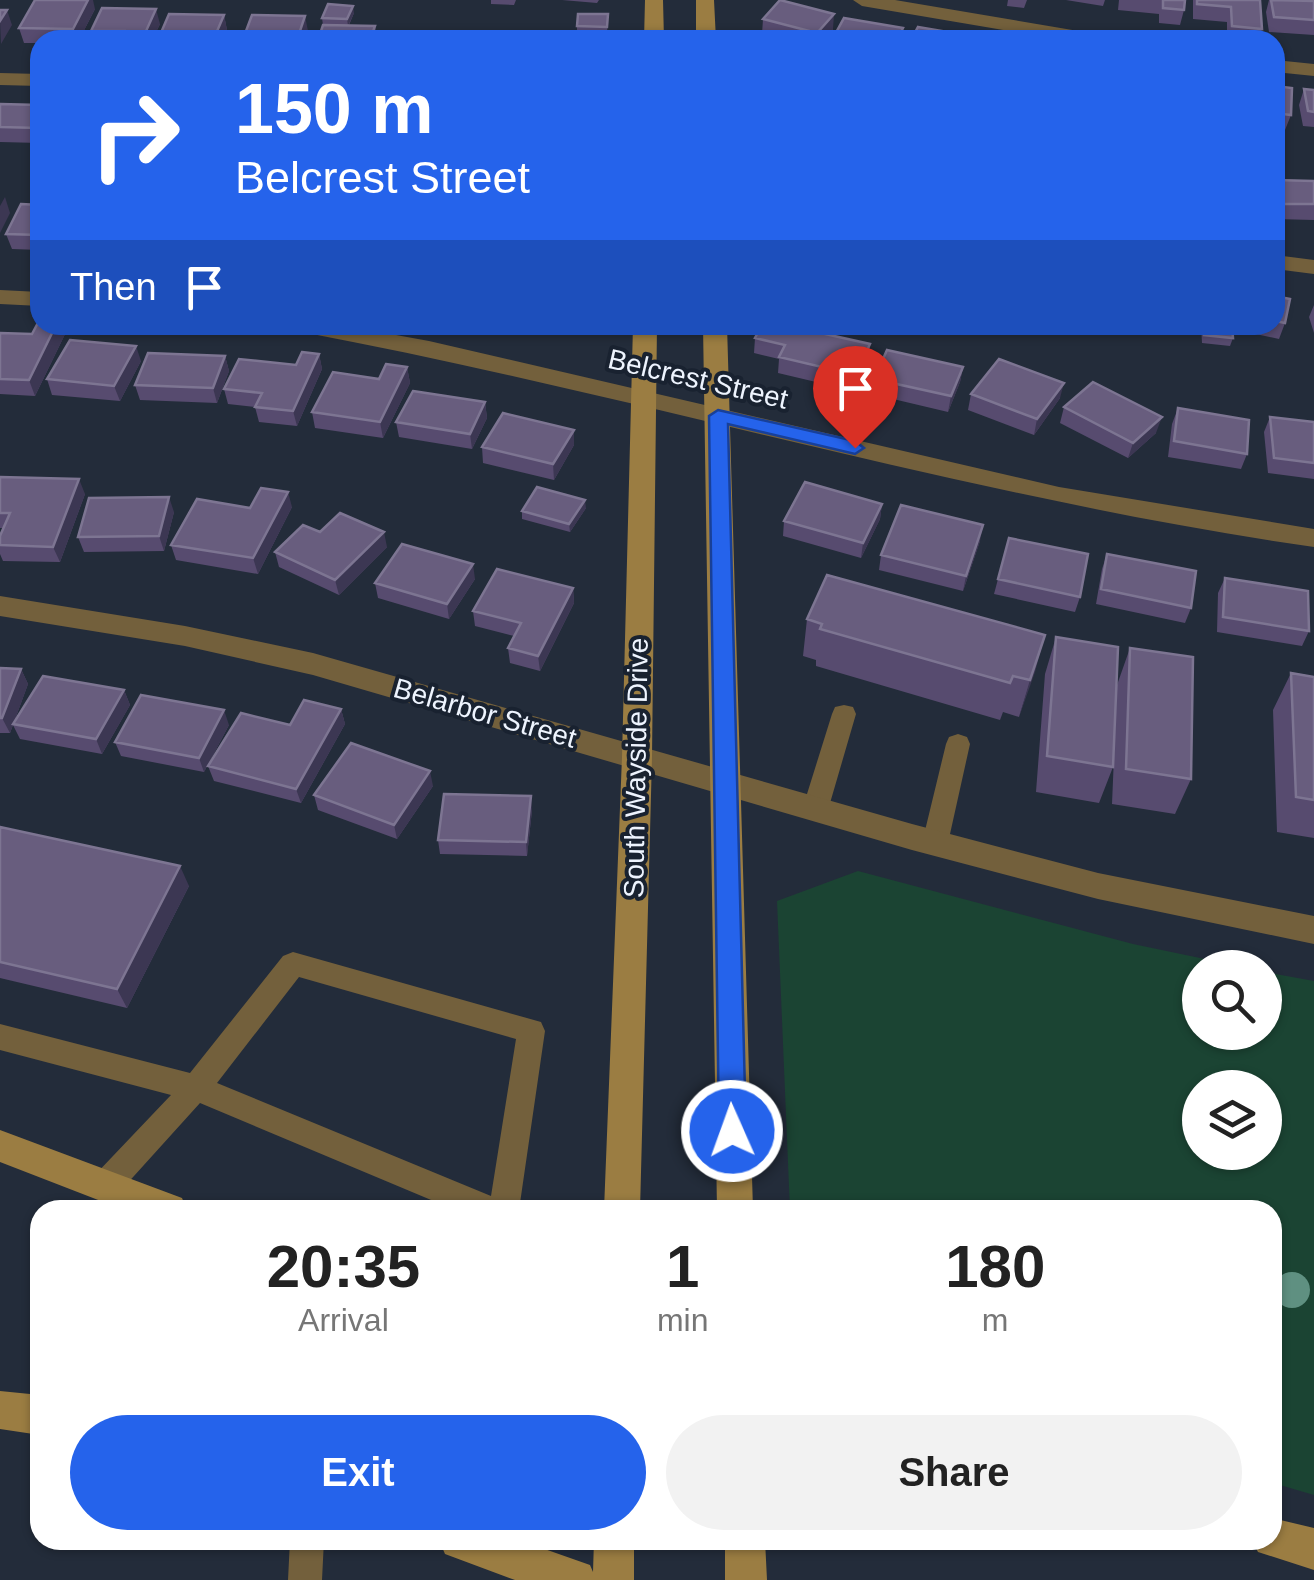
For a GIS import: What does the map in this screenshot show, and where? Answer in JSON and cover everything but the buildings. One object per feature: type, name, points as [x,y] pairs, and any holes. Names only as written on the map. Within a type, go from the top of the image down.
[{"type":"street","points":[[654,0],[654,30]]},
{"type":"street","points":[[705,0],[706,30]]},
{"type":"street","points":[[862,0],[1038,30]]},
{"type":"street","points":[[1285,67],[1314,70]]},
{"type":"street","points":[[0,79],[30,80]]},
{"type":"street","points":[[1285,263],[1314,266]]},
{"type":"street","points":[[0,297],[30,298]]},
{"type":"street","name":"Belcrest Street","points":[[361,335],[643,396],[1101,504],[1314,538]]},
{"type":"street","name":"South Wayside Drive","points":[[622,1200],[638,757],[646,335]]},
{"type":"street","points":[[714,335],[735,1200]]},
{"type":"street","name":"Belarbor Street","points":[[0,606],[185,636],[313,664],[638,757],[724,786],[935,843],[1098,886],[1314,930]]},
{"type":"street","points":[[0,1146],[141,1200]]},
{"type":"street","points":[[0,1410],[30,1414]]},
{"type":"street","points":[[1282,1541],[1314,1549]]},
{"type":"street","points":[[488,1550],[576,1580]]},
{"type":"street","points":[[613,1580],[614,1550]]},
{"type":"street","points":[[744,1550],[746,1580]]},
{"type":"lane","points":[[814,810],[844,714]]},
{"type":"lane","points":[[935,843],[958,744]]},
{"type":"lane","points":[[104,1187],[196,1088],[294,964],[531,1031],[506,1200]]},
{"type":"lane","points":[[0,1037],[196,1088],[466,1200]]},
{"type":"lane","points":[[306,1580],[307,1550]]},
{"type":"green space","points":[[858,871],[1182,954],[1182,1050],[1282,1050],[1282,975],[1314,981],[1314,1495],[1282,1486],[1282,1200],[790,1200],[777,901]]},
{"type":"route","points":[[732,1131],[718,416],[855,448]]}]
